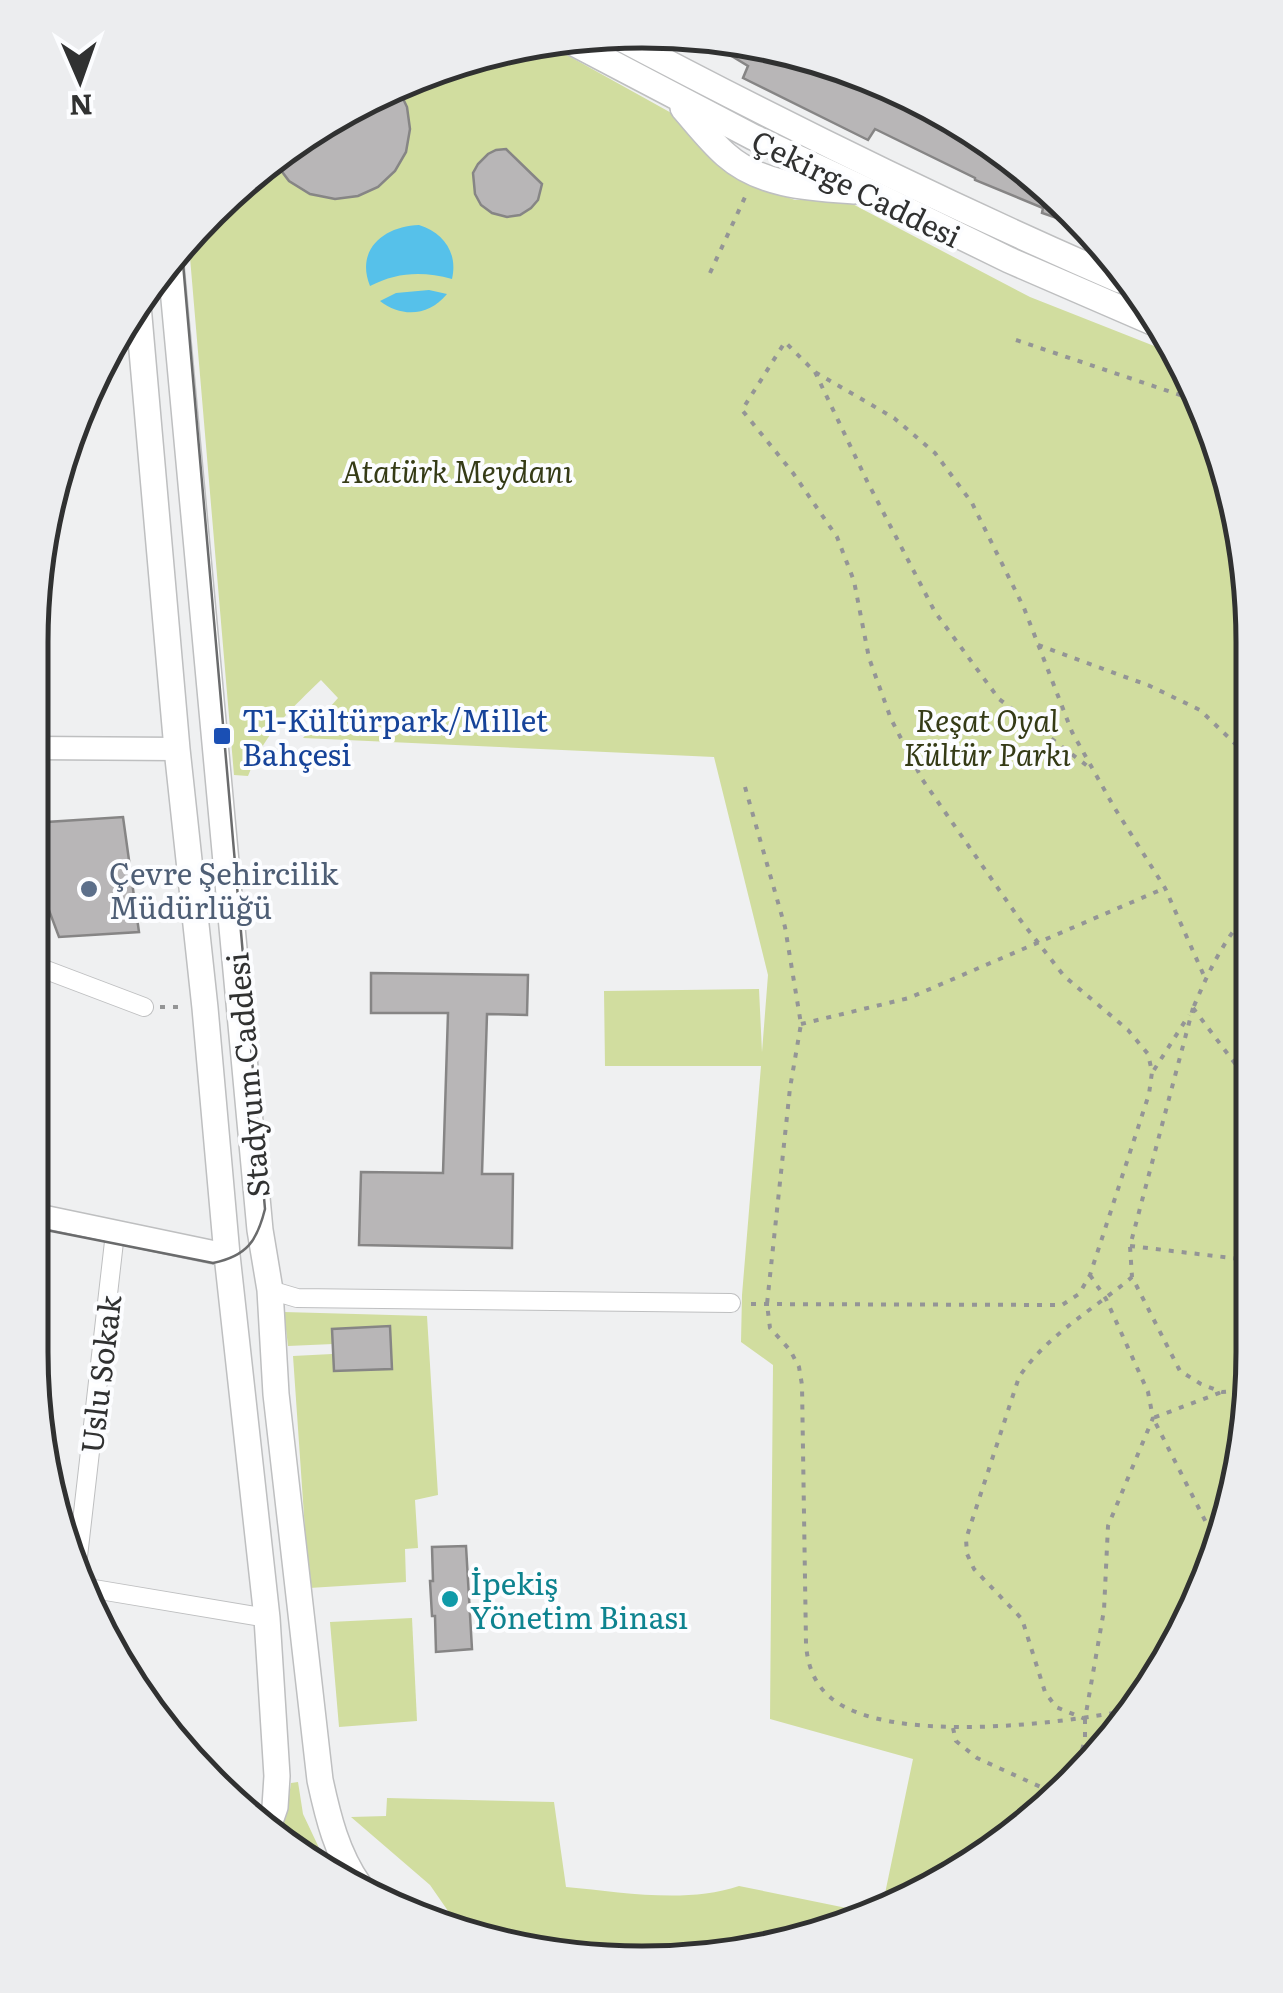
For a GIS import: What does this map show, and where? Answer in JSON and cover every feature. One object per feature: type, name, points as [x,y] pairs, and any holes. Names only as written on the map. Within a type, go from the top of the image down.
[{"type":"main road","name":"Çekirge Caddesi","points":[[639,48],[934,195],[1109,275]]},
{"type":"main road","name":"Çekirge Caddesi","points":[[588,51],[753,138],[1009,260],[1138,316]]},
{"type":"main road","points":[[673,96],[729,158],[756,174],[800,186],[872,192]]},
{"type":"main road","name":"Stadyum Caddesi","points":[[172,278],[260,1230],[270,1290],[276,1394],[320,1780],[332,1832],[349,1869]]},
{"type":"main road","points":[[140,324],[176,749],[267,1618],[278,1776],[272,1816]]},
{"type":"main road","points":[[48,748],[176,749]]},
{"type":"main road","points":[[48,1218],[227,1255]]},
{"type":"street","points":[[48,970],[144,1007]]},
{"type":"street","name":"Uslu Sokak","points":[[80,1543],[115,1233]]},
{"type":"street","points":[[270,1290],[297,1298],[731,1303]]},
{"type":"street","points":[[98,1591],[267,1618]]},
{"type":"path","points":[[710,272],[756,174]]},
{"type":"path","points":[[1016,340],[1182,395]]},
{"type":"path","points":[[731,1303],[1062,1305],[1079,1294],[1090,1276],[1149,1094],[1152,1072],[1148,1054],[1128,1030],[1064,976],[1038,943],[922,778],[892,720],[869,658],[854,581],[838,537],[742,410],[786,342],[815,372],[894,418],[936,453],[972,502],[1024,608],[1072,732],[1165,888],[1206,978]]},
{"type":"path","points":[[815,372],[936,612],[999,699],[1094,772]]},
{"type":"path","points":[[1038,645],[1150,686],[1200,710],[1236,745]]},
{"type":"path","points":[[744,788],[785,927],[801,1024],[790,1088],[767,1304],[770,1328],[790,1350],[800,1368],[802,1385],[806,1643],[810,1670],[828,1696],[847,1708],[906,1722],[952,1727],[1030,1725],[1113,1713]]},
{"type":"path","points":[[801,1024],[908,998],[1165,888]]},
{"type":"path","points":[[1222,1392],[1180,1372],[1132,1277],[1130,1246],[1194,1008],[1206,978],[1236,927]]},
{"type":"path","points":[[1152,1072],[1194,1008]]},
{"type":"path","points":[[1194,1008],[1236,1064]]},
{"type":"path","points":[[1130,1246],[1236,1258]]},
{"type":"path","points":[[1090,1276],[1106,1299],[1148,1392],[1152,1418],[1209,1526]]},
{"type":"path","points":[[1084,1719],[1056,1707],[1045,1692],[1022,1618],[974,1569],[966,1539],[1019,1377],[1032,1358],[1072,1321],[1132,1277]]},
{"type":"path","points":[[1082,1749],[1104,1610],[1108,1526],[1152,1418],[1234,1391]]},
{"type":"path","points":[[952,1727],[956,1741],[977,1758],[1044,1788]]},
{"type":"green space","name":"Reşat Oyal Kültür Parkı","points":[[564,53],[693,125],[755,186],[795,200],[843,199],[1030,297],[1158,347],[1204,451],[1224,526],[1234,603],[1236,1352],[1230,1429],[1204,1542],[1156,1649],[1088,1743],[1062,1772],[1003,1823],[938,1866],[885,1893],[913,1759],[770,1719],[773,1365],[741,1342],[761,1066],[605,1066],[604,991],[759,989],[762,1052],[768,975],[714,757],[303,738],[338,698],[321,680],[270,735],[248,776],[234,775],[190,256],[221,221],[280,170],[379,109],[451,79]]},
{"type":"green space","points":[[284,1312],[427,1316],[438,1495],[415,1500],[418,1548],[405,1549],[406,1582],[309,1588],[293,1356],[332,1354],[333,1344],[288,1346]]},
{"type":"green space","points":[[412,1618],[417,1721],[339,1727],[330,1622]]},
{"type":"green space","points":[[298,1782],[303,1814],[321,1851],[282,1825],[291,1783]]},
{"type":"green space","points":[[387,1798],[554,1802],[566,1887],[675,1896],[739,1886],[847,1908],[757,1934],[680,1944],[603,1944],[526,1934],[450,1914],[430,1885],[351,1817],[386,1816]]},
{"type":"water","points":[[419,225],[436,233],[447,245],[453,261],[452,279],[410,274],[370,286],[367,261],[376,242],[395,230]]},
{"type":"water","points":[[429,290],[447,294],[432,307],[415,312],[397,310],[380,301],[396,293]]},
{"type":"building","points":[[729,55],[832,79],[904,109],[972,148],[1060,219],[875,129],[868,140],[743,78],[748,66]]},
{"type":"building","points":[[403,98],[410,129],[406,152],[395,171],[378,187],[358,196],[335,199],[310,194],[289,181],[280,170],[345,127]]},
{"type":"building","points":[[506,149],[542,184],[538,200],[531,208],[507,217],[481,205],[475,194],[473,173],[488,154]]},
{"type":"building","name":"Çevre Şehircilik Müdürlüğü","points":[[123,817],[139,932],[59,937],[48,908],[48,822]]},
{"type":"building","points":[[371,973],[528,975],[527,1015],[487,1014],[482,1174],[513,1174],[512,1248],[359,1245],[361,1172],[443,1173],[448,1013],[371,1013]]},
{"type":"building","points":[[390,1326],[392,1369],[334,1371],[332,1329]]},
{"type":"building","name":"İpekiş Yönetim Binası","points":[[466,1546],[472,1649],[436,1652],[430,1581],[432,1547]]},
{"type":"tram line","points":[[48,1230],[213,1263],[234,1256],[249,1245],[265,1209],[183,264]]},
{"type":"place","name":"T1-Kültürpark/Millet Bahçesi","points":[[222,736]]},
{"type":"place","name":"Çevre Şehircilik Müdürlüğü","points":[[89,889]]},
{"type":"place","name":"İpekiş Yönetim Binası","points":[[450,1599]]},
{"type":"park label","name":"Atatürk Meydanı","points":[[457,470]]}]
